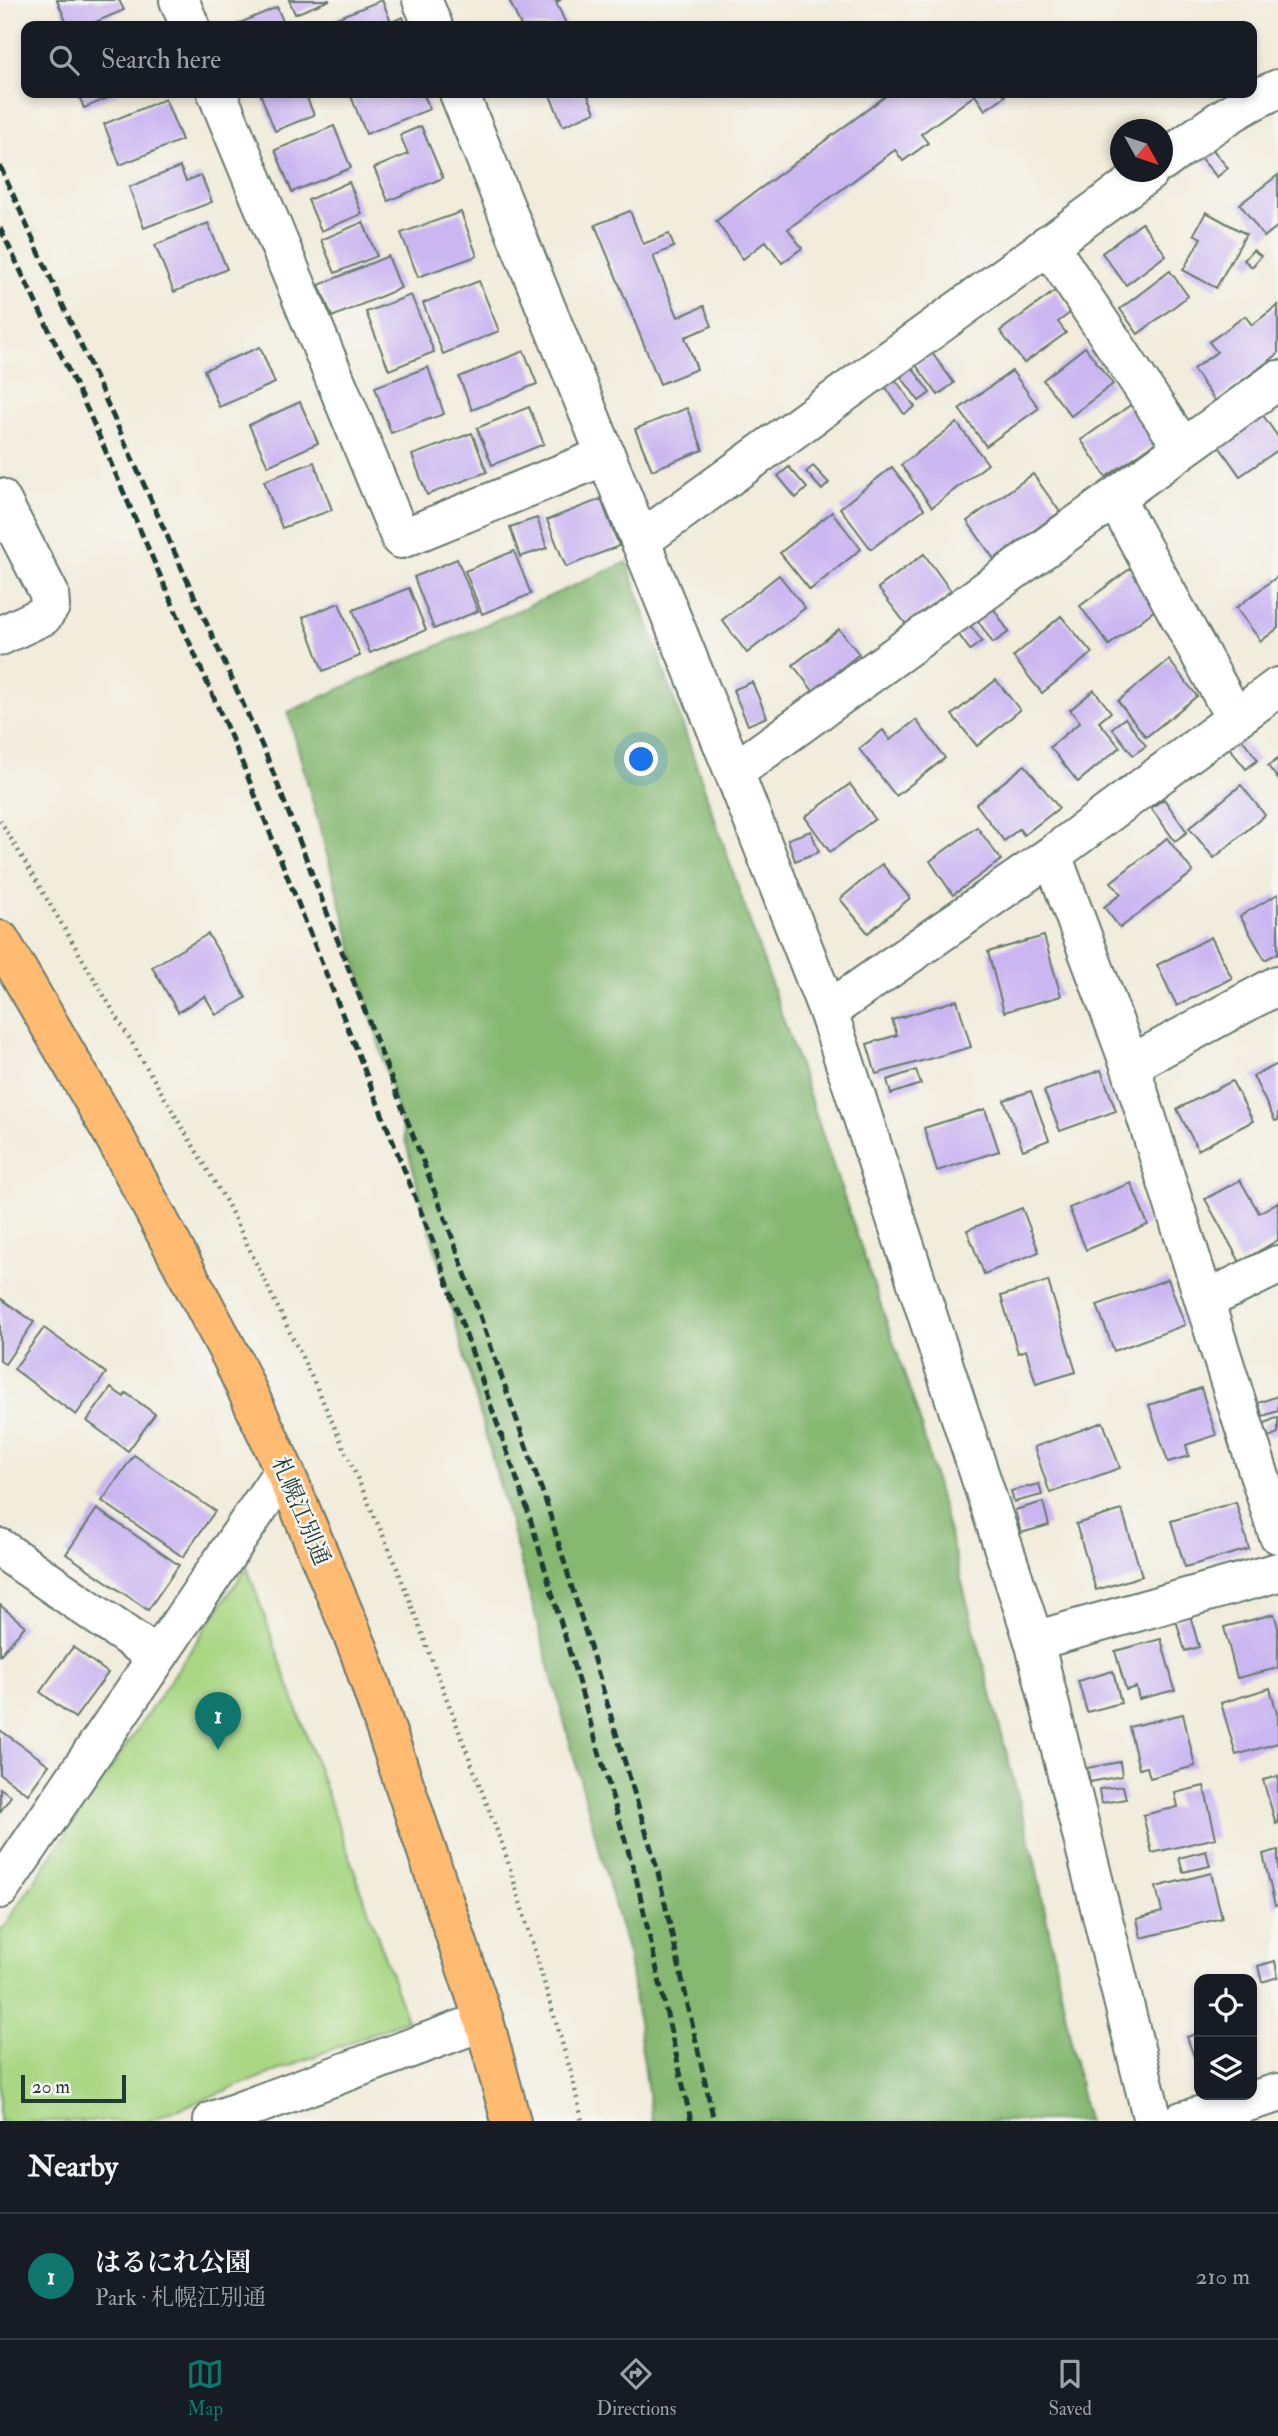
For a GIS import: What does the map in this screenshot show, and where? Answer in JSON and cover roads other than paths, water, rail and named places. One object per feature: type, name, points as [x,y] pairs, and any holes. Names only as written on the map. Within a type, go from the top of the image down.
[{"type":"highway","name":"札幌江別通","points":[[4,956],[113,1134],[218,1331],[284,1470],[359,1650],[484,2021],[511,2121]]},
{"type":"street","points":[[179,0],[188,21]]},
{"type":"street","points":[[422,0],[431,21]]},
{"type":"street","points":[[1173,155],[1226,117],[1278,89]]},
{"type":"street","points":[[219,98],[401,539],[605,456]]},
{"type":"street","points":[[461,98],[828,1011],[1034,1641],[1153,2121]]},
{"type":"street","points":[[640,541],[1135,182]]},
{"type":"street","points":[[1048,244],[1183,447]]},
{"type":"street","points":[[734,772],[1278,380]]},
{"type":"street","points":[[0,498],[49,593],[50,607],[43,616],[0,636]]},
{"type":"street","points":[[1115,498],[1235,718]]},
{"type":"street","points":[[828,1011],[1052,855],[1278,687]]},
{"type":"street","points":[[1052,855],[1130,1065],[1278,1534]]},
{"type":"street","points":[[1130,1065],[1278,985]]},
{"type":"street","points":[[1206,1300],[1278,1265]]},
{"type":"street","points":[[0,1889],[284,1470]]},
{"type":"street","points":[[0,1548],[156,1656]]},
{"type":"street","points":[[1034,1641],[1278,1572]]},
{"type":"street","points":[[217,2120],[484,2021]]},
{"type":"street","points":[[1182,2121],[1278,2093]]},
{"type":"railway","points":[[0,166],[267,757],[451,1234],[547,1505],[657,1868],[714,2121]]},
{"type":"railway","points":[[0,228],[88,411],[241,760],[433,1242],[527,1508],[636,1877],[691,2121]]},
{"type":"place","name":"はるにれ公園","points":[[218,1750]]}]
